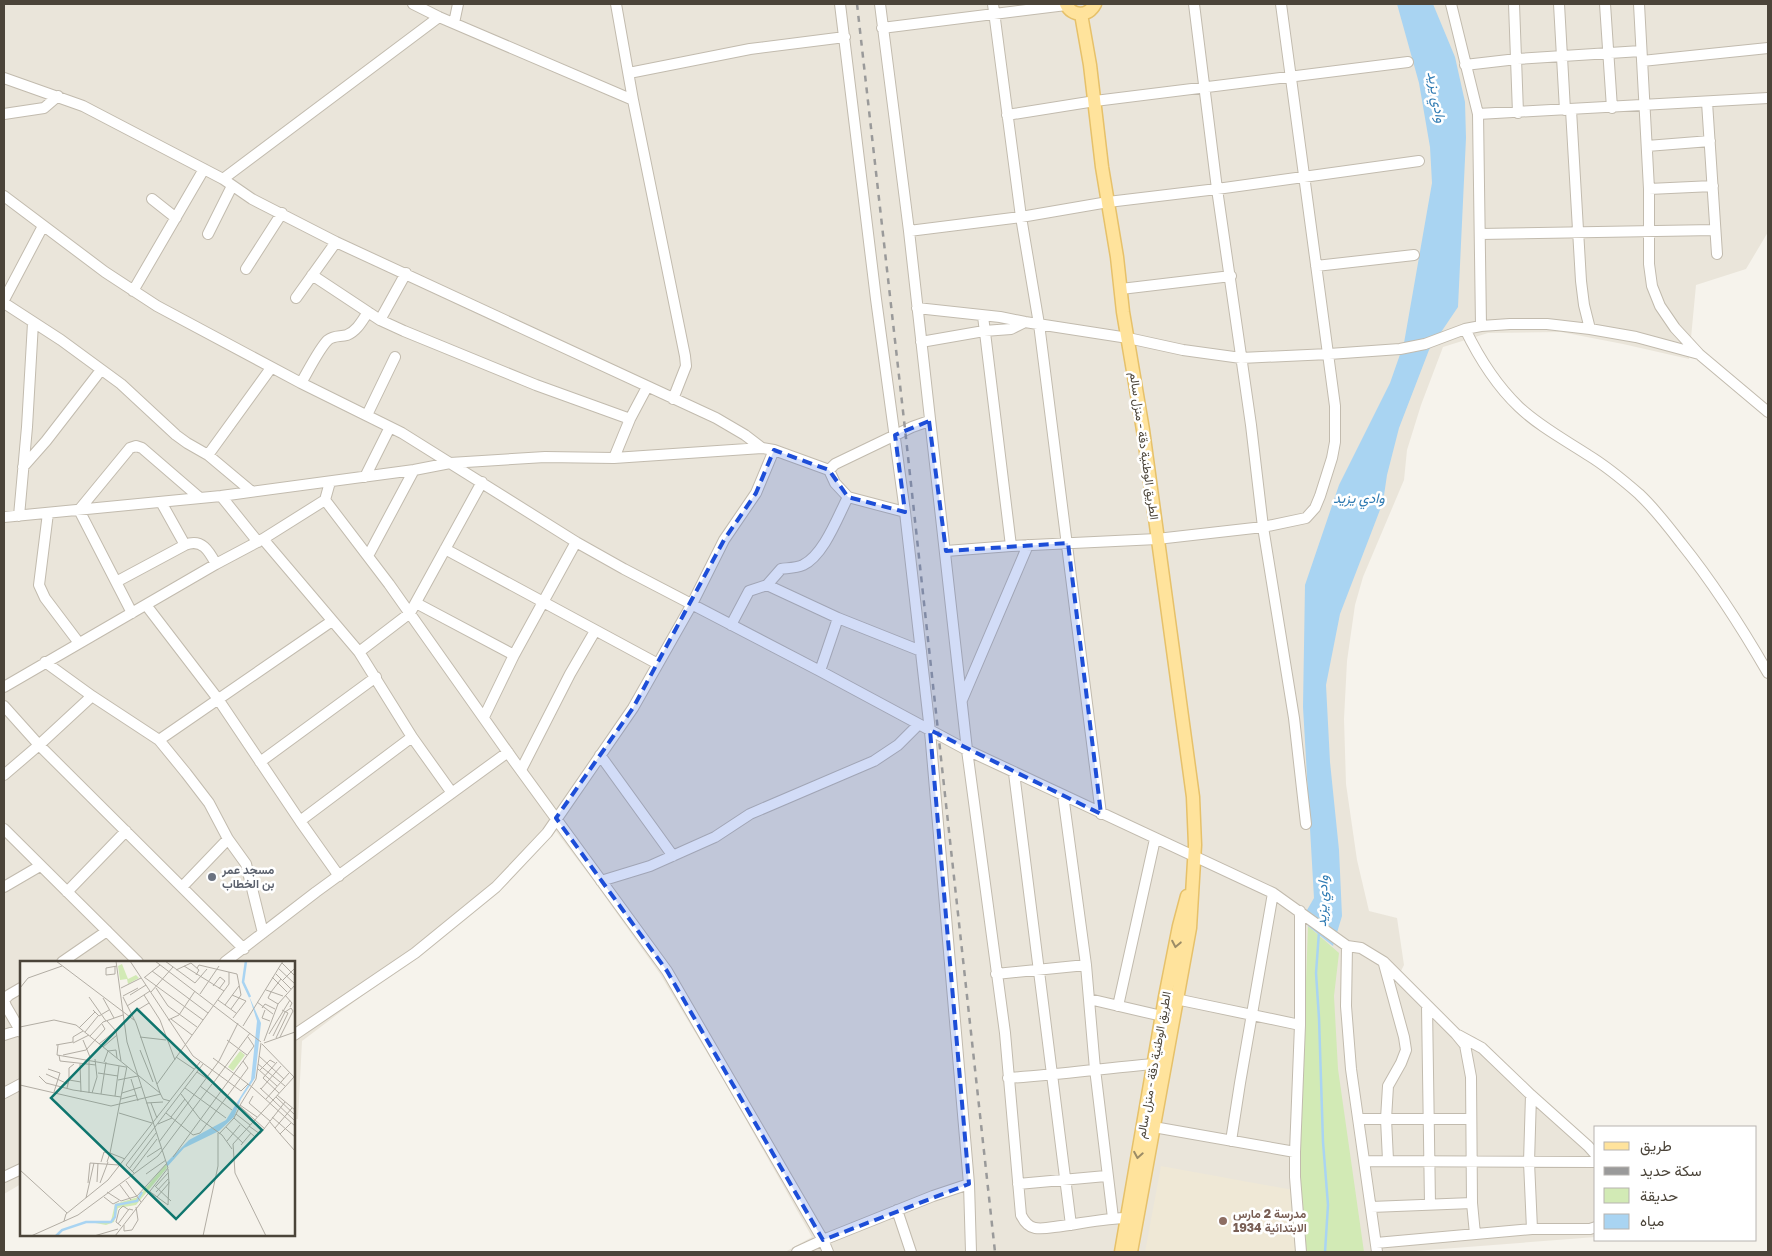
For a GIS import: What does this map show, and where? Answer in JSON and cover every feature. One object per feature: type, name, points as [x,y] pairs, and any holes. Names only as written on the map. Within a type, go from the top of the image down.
[{"type":"main road","points":[[1066,4],[1072,12],[1081,14],[1090,12],[1095,4]]},
{"type":"main road","name":"الطريق الوطنية دقة - منزل سالم","points":[[1081,14],[1095,101],[1098,139],[1140,410],[1193,797],[1195,825],[1190,928],[1171,998],[1133,1218],[1131,1252]]},
{"type":"main road","name":"الطريق الوطنية دقة - منزل سالم","points":[[1149,1126],[1154,1064],[1162,1016],[1171,998]]},
{"type":"main road","name":"الطريق الوطنية دقة - منزل سالم","points":[[1121,1252],[1133,1218]]},
{"type":"street","points":[[413,4],[439,17],[633,100]]},
{"type":"street","points":[[454,23],[458,4]]},
{"type":"street","points":[[616,4],[633,100],[685,356],[686,366],[673,399]]},
{"type":"street","points":[[840,4],[905,512],[930,731],[969,1184],[971,1252]]},
{"type":"street","points":[[880,4],[922,342],[967,750],[1004,1033],[1021,1215],[1024,1221],[1036,1229],[1113,1218],[1133,1218]]},
{"type":"street","points":[[993,4],[1007,115],[1039,324],[1101,814]]},
{"type":"street","points":[[882,28],[995,15],[1066,4]]},
{"type":"street","points":[[1194,4],[1217,189],[1252,425],[1264,527],[1294,718],[1306,824]]},
{"type":"street","points":[[946,551],[1157,539],[1264,527],[1306,518],[1315,508],[1332,458],[1335,442],[1335,406],[1281,4]]},
{"type":"street","points":[[1451,4],[1478,114],[1481,326]]},
{"type":"street","points":[[1514,4],[1518,112]]},
{"type":"street","points":[[1559,4],[1579,234],[1581,281],[1590,329]]},
{"type":"street","points":[[1605,4],[1612,108]]},
{"type":"street","points":[[1639,4],[1650,189],[1650,271],[1652,286],[1660,306],[1675,328],[1699,354],[1768,412]]},
{"type":"street","points":[[208,234],[228,182],[439,17]]},
{"type":"street","points":[[629,73],[750,49],[845,37]]},
{"type":"street","points":[[1466,65],[1608,52],[1642,56],[1768,48]]},
{"type":"street","points":[[1007,115],[1095,101],[1408,62]]},
{"type":"street","points":[[4,78],[58,96],[98,114],[228,182],[252,199],[336,242],[716,418],[745,435],[762,448]]},
{"type":"street","points":[[4,114],[44,108],[58,96]]},
{"type":"street","points":[[1478,114],[1768,98]]},
{"type":"street","points":[[1706,102],[1717,254]]},
{"type":"street","points":[[1648,146],[1710,141]]},
{"type":"street","points":[[909,231],[1022,217],[1108,202],[1419,161]]},
{"type":"street","points":[[133,291],[204,169]]},
{"type":"street","points":[[1650,189],[1713,186]]},
{"type":"street","points":[[4,196],[133,291],[157,306],[271,368],[390,427],[482,482],[576,542],[624,569],[967,750],[1194,858],[1273,893],[1343,943],[1361,948],[1384,962],[1465,1045],[1471,1077],[1472,1203],[1476,1234]]},
{"type":"street","points":[[152,199],[176,218]]},
{"type":"street","points":[[246,269],[282,213]]},
{"type":"street","points":[[43,226],[4,302],[121,384],[187,444],[208,455],[251,492]]},
{"type":"street","points":[[1480,234],[1579,234],[1716,230]]},
{"type":"street","points":[[296,298],[336,242]]},
{"type":"street","points":[[1316,266],[1414,255]]},
{"type":"street","points":[[380,320],[406,273]]},
{"type":"street","points":[[312,276],[380,320],[536,385],[630,419]]},
{"type":"street","points":[[1121,289],[1231,276]]},
{"type":"street","points":[[917,308],[1000,317],[1128,338],[1183,350],[1241,358],[1400,349],[1425,344],[1443,336],[1481,326],[1547,324],[1636,337],[1699,354]]},
{"type":"street","points":[[300,383],[327,341],[335,336],[345,336],[352,332],[368,312]]},
{"type":"street","points":[[983,316],[1011,546]]},
{"type":"street","points":[[922,342],[984,331],[1012,329],[1025,322]]},
{"type":"street","points":[[19,516],[33,323]]},
{"type":"street","points":[[1465,330],[1478,356],[1499,386],[1520,408],[1554,434],[1616,475],[1661,517],[1732,612],[1768,673]]},
{"type":"street","points":[[367,415],[395,357]]},
{"type":"street","points":[[208,455],[271,368]]},
{"type":"street","points":[[23,467],[46,441],[101,370]]},
{"type":"street","points":[[614,458],[630,419],[647,387]]},
{"type":"street","points":[[829,470],[835,464],[912,426],[930,421]]},
{"type":"street","points":[[365,477],[390,427]]},
{"type":"street","points":[[79,510],[130,448],[136,446],[142,448],[200,498]]},
{"type":"street","points":[[4,517],[221,496],[414,470],[450,463],[545,457],[614,458],[762,448],[774,450],[829,470],[835,483],[848,497],[905,512]]},
{"type":"street","points":[[295,1035],[415,953],[496,887],[546,833],[633,708],[692,604],[724,540],[756,493],[774,450]]},
{"type":"street","points":[[368,556],[414,470]]},
{"type":"street","points":[[4,687],[216,564],[260,541],[325,500],[330,482]]},
{"type":"street","points":[[360,652],[410,613],[482,482]]},
{"type":"street","points":[[221,496],[360,652],[412,737],[452,793]]},
{"type":"street","points":[[731,625],[749,591],[767,585],[780,569],[799,567],[806,564],[816,554],[848,497]]},
{"type":"street","points":[[325,500],[410,613],[667,971],[823,1240],[828,1252]]},
{"type":"street","points":[[161,502],[185,545]]},
{"type":"street","points":[[79,510],[132,613]]},
{"type":"street","points":[[48,513],[39,585],[45,598],[79,643]]},
{"type":"street","points":[[484,717],[514,655],[576,542]]},
{"type":"street","points":[[116,582],[185,545],[194,543],[207,548],[216,564]]},
{"type":"street","points":[[962,702],[1028,545]]},
{"type":"street","points":[[445,549],[658,664]]},
{"type":"street","points":[[767,585],[838,618],[921,651]]},
{"type":"street","points":[[416,603],[514,655]]},
{"type":"street","points":[[146,605],[218,699],[339,876]]},
{"type":"street","points":[[820,671],[838,618]]},
{"type":"street","points":[[160,740],[332,621]]},
{"type":"street","points":[[521,770],[570,674],[595,631]]},
{"type":"street","points":[[45,662],[92,696],[160,740],[209,803],[228,839],[246,864],[263,932]]},
{"type":"street","points":[[260,762],[376,677]]},
{"type":"street","points":[[4,775],[40,745],[92,696]]},
{"type":"street","points":[[4,706],[40,745],[244,949]]},
{"type":"street","points":[[601,880],[650,866],[673,856],[715,837],[750,814],[874,761],[898,745],[918,725]]},
{"type":"street","points":[[300,821],[412,737]]},
{"type":"street","points":[[227,961],[263,932],[508,752]]},
{"type":"street","points":[[600,755],[673,856]]},
{"type":"street","points":[[1014,773],[1064,1178],[1072,1225]]},
{"type":"street","points":[[1063,796],[1086,965],[1106,1176],[1113,1218]]},
{"type":"street","points":[[4,829],[137,961]]},
{"type":"street","points":[[67,892],[126,831]]},
{"type":"street","points":[[182,887],[228,839]]},
{"type":"street","points":[[1118,1006],[1155,839]]},
{"type":"street","points":[[4,887],[40,866]]},
{"type":"street","points":[[1231,1141],[1273,893]]},
{"type":"street","points":[[1301,912],[1300,1025],[1295,1152],[1302,1252]]},
{"type":"street","points":[[63,961],[107,931]]},
{"type":"street","points":[[1343,943],[1351,1069],[1377,1248],[1476,1234],[1532,1229],[1594,1228]]},
{"type":"street","points":[[1384,962],[1406,1050],[1402,1063],[1388,1086],[1386,1119],[1388,1160]]},
{"type":"street","points":[[996,974],[1086,965]]},
{"type":"street","points":[[4,1036],[20,1031],[4,1003],[6,998],[20,989]]},
{"type":"street","points":[[1171,998],[1300,1025]]},
{"type":"street","points":[[1089,999],[1162,1016]]},
{"type":"street","points":[[1427,1006],[1430,1204]]},
{"type":"street","points":[[1456,1034],[1482,1048],[1594,1153]]},
{"type":"street","points":[[1008,1078],[1052,1076],[1095,1069],[1154,1064]]},
{"type":"street","points":[[4,1093],[20,1085]]},
{"type":"street","points":[[1531,1095],[1528,1162],[1532,1229]]},
{"type":"street","points":[[1358,1119],[1471,1119]]},
{"type":"street","points":[[1149,1126],[1295,1152]]},
{"type":"street","points":[[1364,1161],[1594,1162]]},
{"type":"street","points":[[4,1177],[20,1169]]},
{"type":"street","points":[[1018,1184],[1064,1178],[1106,1176]]},
{"type":"street","points":[[797,1252],[896,1210],[969,1184]]},
{"type":"street","points":[[1371,1206],[1472,1203]]},
{"type":"street","points":[[896,1210],[911,1252]]},
{"type":"highlighted area","points":[[929,421],[946,551],[1068,543],[1101,814],[930,730],[969,1184],[823,1240],[667,971],[556,818],[633,708],[724,540],[756,493],[774,450],[829,470],[848,497],[905,512],[895,435]]},
{"type":"shaded area","points":[[4,4],[1768,4],[1768,232],[1746,269],[1696,285],[1689,359],[1561,332],[1488,333],[1443,347],[1421,405],[1407,450],[1404,480],[1363,577],[1355,605],[1347,661],[1344,719],[1346,784],[1357,860],[1369,911],[1397,918],[1404,965],[1400,973],[1457,1031],[1475,1037],[1531,1091],[1594,1145],[1594,1237],[1402,1252],[785,1252],[812,1237],[724,1081],[660,974],[555,830],[488,901],[302,1041],[298,1119],[295,1119],[295,961],[20,961],[20,1185],[4,1194]]},
{"type":"shaded area","name":"مدرسة 2 مارس 1934 الابتدائية","points":[[1161,1166],[1293,1190],[1296,1252],[1145,1252]]},
{"type":"green space","points":[[1308,926],[1339,953],[1334,996],[1338,1069],[1364,1252],[1304,1252],[1299,1176]]},
{"type":"water","name":"وادي يزيد","points":[[1397,4],[1433,4],[1455,57],[1465,102],[1466,138],[1458,307],[1429,350],[1399,428],[1387,475],[1383,502],[1340,614],[1326,685],[1330,762],[1339,850],[1342,916],[1333,946],[1308,926],[1303,917],[1314,898],[1303,707],[1305,585],[1339,485],[1390,383],[1404,343],[1432,183],[1430,147],[1419,83]]},
{"type":"waterway","name":"وادي يزيد","points":[[1319,932],[1316,973],[1323,1142],[1328,1205],[1325,1252]]},
{"type":"railway","points":[[857,4],[995,1252]]},
{"type":"place","name":"مسجد عمر بن الخطاب","points":[[212,877]]},
{"type":"place","name":"مدرسة 2 مارس 1934 الابتدائية","points":[[1223,1221]]}]
